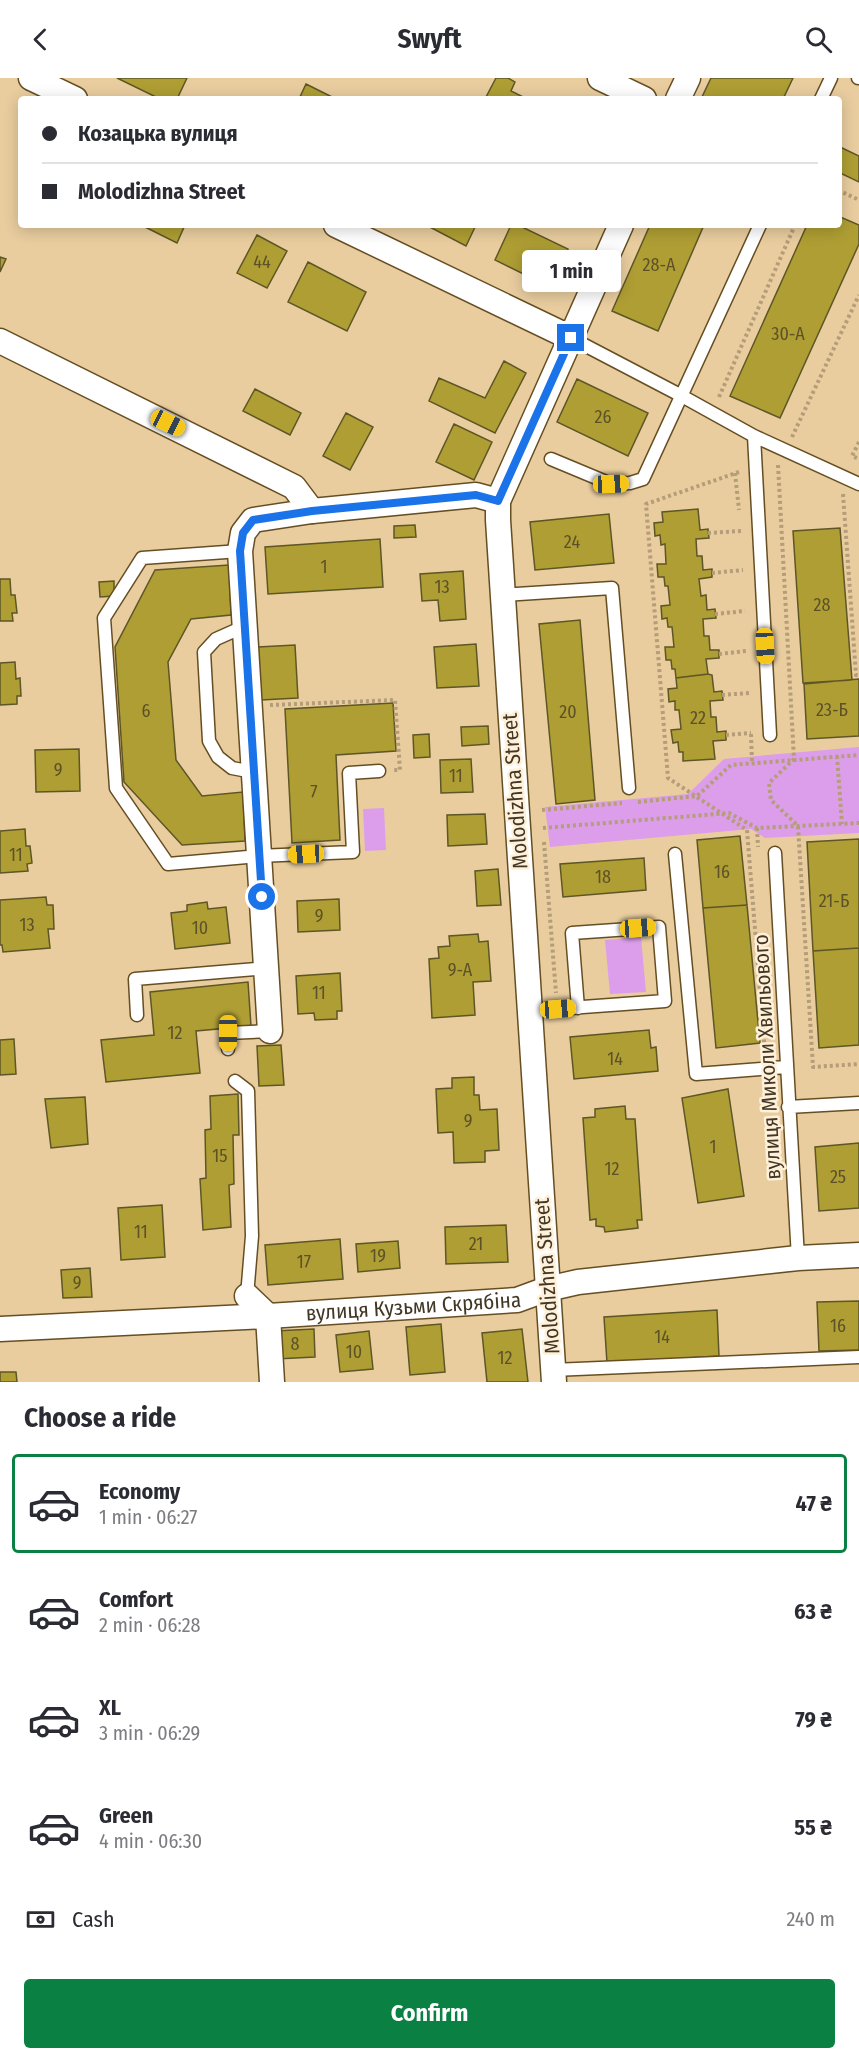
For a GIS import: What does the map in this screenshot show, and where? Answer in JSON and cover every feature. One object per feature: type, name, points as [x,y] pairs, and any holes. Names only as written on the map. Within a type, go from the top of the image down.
[{"type":"street","points":[[32,78],[69,96]]},
{"type":"street","points":[[600,78],[638,96]]},
{"type":"street","points":[[679,96],[688,78]]},
{"type":"street","points":[[342,228],[571,338]]},
{"type":"street","name":"Molodizhna Street","points":[[554,1376],[528,1011],[498,501],[620,228]]},
{"type":"street","points":[[0,341],[294,487],[312,511]]},
{"type":"street","points":[[270,1031],[243,627],[240,551],[243,533],[253,520],[312,511],[476,495],[498,501]]},
{"type":"street","name":"вулиця Кузьми Скрябіна","points":[[0,1329],[268,1316],[517,1300],[547,1289],[578,1282],[798,1258],[859,1255]]},
{"type":"street","points":[[247,1296],[268,1316],[272,1382]]},
{"type":"lane","points":[[822,96],[831,78]]},
{"type":"lane","points":[[551,459],[611,484],[630,483],[643,479],[759,228]]},
{"type":"lane","points":[[571,338],[754,436],[859,484]]},
{"type":"lane","points":[[754,436],[770,735]]},
{"type":"lane","points":[[240,551],[142,558],[104,618],[116,788],[168,864],[258,856],[353,852],[350,773],[379,771]]},
{"type":"lane","points":[[502,595],[612,588],[628,788]]},
{"type":"lane","points":[[243,627],[216,639],[204,652],[208,741],[218,757],[232,768],[253,772]]},
{"type":"lane","name":"вулиця Миколи Хвильового","points":[[775,853],[798,1258]]},
{"type":"lane","points":[[675,854],[696,1074],[786,1067]]},
{"type":"lane","points":[[528,1011],[578,1008],[665,1001],[659,927],[572,933],[578,1008]]},
{"type":"lane","points":[[137,1015],[135,979],[267,968]]},
{"type":"lane","points":[[228,1049],[228,1033],[270,1031]]},
{"type":"lane","points":[[235,1081],[248,1091],[252,1236],[247,1296]]},
{"type":"lane","points":[[789,1107],[859,1103]]},
{"type":"lane","points":[[554,1376],[859,1357]]},
{"type":"path","points":[[842,192],[859,200]]},
{"type":"path","points":[[712,412],[794,228]]},
{"type":"path","points":[[859,294],[777,466],[794,759],[769,783],[771,800],[798,826],[813,1067],[859,1064]]},
{"type":"path","points":[[859,442],[852,456],[859,459]]},
{"type":"path","points":[[777,466],[788,470]]},
{"type":"path","points":[[756,469],[735,473],[646,504],[668,778],[747,830],[765,1053]]},
{"type":"path","points":[[842,490],[856,675],[859,675]]},
{"type":"path","points":[[708,533],[741,531]]},
{"type":"path","points":[[712,573],[743,570]]},
{"type":"path","points":[[716,614],[745,612]]},
{"type":"path","points":[[719,654],[746,651]]},
{"type":"path","points":[[722,695],[749,693]]},
{"type":"path","points":[[248,706],[395,699],[400,770],[379,771]]},
{"type":"path","points":[[726,735],[751,733]]},
{"type":"path","points":[[637,802],[697,796],[731,765],[859,754]]},
{"type":"path","points":[[837,756],[842,824]]},
{"type":"path","points":[[542,810],[625,803]]},
{"type":"path","points":[[543,828],[721,813],[729,813],[757,828],[859,823]]},
{"type":"shaded area","points":[[859,747],[859,833],[765,838],[751,829],[550,847],[545,807],[688,794],[724,759]]},
{"type":"shaded area","points":[[384,808],[386,850],[365,851],[363,809]]},
{"type":"shaded area","points":[[641,937],[646,992],[610,994],[605,940]]},
{"type":"building","points":[[117,78],[187,78],[178,96],[154,96]]},
{"type":"building","points":[[496,78],[508,78],[515,82],[511,91],[521,96],[487,96]]},
{"type":"building","points":[[711,78],[793,78],[784,96],[702,96]]},
{"type":"building","points":[[306,84],[330,96],[300,96]]},
{"type":"building","points":[[842,148],[859,156],[859,182],[842,174]]},
{"type":"building","points":[[842,218],[859,225],[859,244],[780,418],[730,396],[806,228],[842,228]]},
{"type":"building","points":[[147,228],[184,228],[177,243]]},
{"type":"building","points":[[432,228],[475,228],[466,246]]},
{"type":"building","points":[[510,228],[524,228],[568,249],[550,287],[495,260]]},
{"type":"building","points":[[649,228],[703,228],[658,331],[612,311]]},
{"type":"building","points":[[257,235],[287,251],[267,288],[237,273]]},
{"type":"building","points":[[0,257],[6,259],[0,272]]},
{"type":"building","points":[[308,262],[366,292],[347,331],[288,302]]},
{"type":"building","points":[[504,361],[526,373],[495,433],[429,401],[439,378],[485,398]]},
{"type":"building","points":[[577,379],[648,413],[628,456],[557,422]]},
{"type":"building","points":[[255,389],[301,413],[290,435],[243,411]]},
{"type":"building","points":[[346,413],[373,427],[350,470],[323,456]]},
{"type":"building","points":[[454,424],[492,442],[474,480],[436,462]]},
{"type":"building","points":[[698,509],[700,530],[708,529],[709,538],[696,539],[697,556],[702,556],[703,570],[712,569],[712,577],[699,579],[701,596],[706,595],[707,610],[715,609],[716,618],[703,619],[704,636],[709,636],[710,650],[719,650],[719,658],[706,659],[708,674],[676,678],[671,660],[666,660],[665,647],[674,647],[672,627],[668,627],[667,618],[662,619],[661,606],[670,605],[668,586],[665,586],[664,577],[658,577],[657,564],[666,564],[665,544],[661,545],[660,535],[655,536],[654,523],[663,522],[662,512]]},
{"type":"building","points":[[609,514],[614,563],[535,570],[530,522]]},
{"type":"building","points":[[415,525],[416,537],[394,538],[394,526]]},
{"type":"building","points":[[840,528],[852,680],[803,683],[793,531]]},
{"type":"building","points":[[380,539],[383,587],[268,594],[265,547]]},
{"type":"building","points":[[229,565],[231,615],[191,619],[168,662],[176,760],[202,796],[243,792],[245,841],[182,845],[124,782],[115,647],[155,570]]},
{"type":"building","points":[[463,571],[466,619],[440,621],[438,600],[422,601],[420,574]]},
{"type":"building","points":[[0,579],[10,579],[11,595],[15,595],[17,613],[12,613],[13,621],[0,621]]},
{"type":"building","points":[[114,581],[114,596],[100,597],[99,582]]},
{"type":"building","points":[[580,620],[595,800],[556,804],[539,624]]},
{"type":"building","points":[[476,644],[479,686],[437,688],[434,647]]},
{"type":"building","points":[[295,645],[298,698],[261,700],[258,647]]},
{"type":"building","points":[[15,662],[16,679],[20,678],[21,696],[17,696],[17,704],[0,705],[0,663]]},
{"type":"building","points":[[712,675],[714,692],[722,691],[723,700],[710,701],[711,717],[716,717],[717,732],[726,731],[726,740],[713,741],[715,759],[683,761],[683,752],[679,752],[678,742],[673,743],[671,730],[681,729],[679,710],[675,710],[675,701],[669,702],[668,689],[677,688],[676,678]]},
{"type":"building","points":[[859,679],[859,736],[807,739],[804,684]]},
{"type":"building","points":[[393,703],[396,751],[336,755],[340,840],[292,843],[285,709]]},
{"type":"building","points":[[488,726],[489,744],[462,746],[461,727]]},
{"type":"building","points":[[429,734],[430,757],[414,758],[413,735]]},
{"type":"building","points":[[79,749],[80,791],[36,792],[35,750]]},
{"type":"building","points":[[471,759],[473,792],[441,793],[440,760]]},
{"type":"building","points":[[485,814],[487,844],[448,846],[447,815]]},
{"type":"building","points":[[25,829],[26,846],[30,846],[32,863],[27,864],[28,871],[0,873],[0,831]]},
{"type":"building","points":[[740,836],[747,905],[703,908],[697,840]]},
{"type":"building","points":[[859,839],[859,948],[813,951],[807,842]]},
{"type":"building","points":[[644,858],[646,890],[563,897],[560,864]]},
{"type":"building","points":[[498,869],[501,905],[477,906],[475,871]]},
{"type":"building","points":[[46,897],[47,905],[53,905],[54,929],[48,929],[50,948],[3,952],[2,945],[0,945],[0,900]]},
{"type":"building","points":[[339,899],[340,930],[298,932],[297,901]]},
{"type":"building","points":[[207,902],[208,909],[226,907],[230,943],[175,949],[171,913],[187,911],[187,905]]},
{"type":"building","points":[[747,905],[760,1043],[716,1048],[703,908]]},
{"type":"building","points":[[478,934],[479,942],[488,941],[491,981],[473,982],[475,1015],[432,1018],[429,959],[439,958],[438,947],[450,946],[449,936]]},
{"type":"building","points":[[859,948],[859,1045],[819,1048],[813,951]]},
{"type":"building","points":[[340,973],[342,1011],[337,1011],[337,1019],[315,1020],[314,1013],[298,1014],[296,976]]},
{"type":"building","points":[[248,982],[251,1026],[196,1031],[200,1073],[106,1082],[101,1040],[154,1035],[150,992]]},
{"type":"building","points":[[649,1030],[651,1048],[656,1047],[658,1071],[574,1079],[570,1037]]},
{"type":"building","points":[[14,1039],[16,1074],[0,1075],[0,1040]]},
{"type":"building","points":[[281,1045],[284,1085],[259,1086],[257,1046]]},
{"type":"building","points":[[474,1077],[474,1095],[479,1095],[480,1110],[497,1109],[499,1150],[485,1151],[485,1162],[454,1163],[453,1132],[438,1133],[436,1089],[452,1088],[452,1078]]},
{"type":"building","points":[[728,1089],[744,1196],[698,1203],[682,1098]]},
{"type":"building","points":[[238,1094],[239,1135],[233,1135],[234,1184],[229,1185],[231,1227],[203,1230],[200,1179],[206,1178],[205,1130],[211,1129],[210,1096]]},
{"type":"building","points":[[85,1097],[88,1144],[51,1148],[45,1099]]},
{"type":"building","points":[[625,1106],[626,1119],[635,1119],[642,1220],[637,1220],[638,1228],[605,1232],[604,1227],[596,1226],[596,1219],[590,1220],[583,1118],[595,1117],[595,1109]]},
{"type":"building","points":[[859,1143],[859,1208],[819,1211],[815,1147]]},
{"type":"building","points":[[162,1205],[165,1257],[121,1260],[118,1208]]},
{"type":"building","points":[[506,1225],[508,1262],[446,1264],[445,1227]]},
{"type":"building","points":[[340,1239],[343,1279],[268,1285],[265,1245]]},
{"type":"building","points":[[398,1241],[400,1268],[358,1272],[356,1244]]},
{"type":"building","points":[[90,1268],[92,1297],[63,1298],[61,1270]]},
{"type":"building","points":[[859,1301],[859,1350],[819,1351],[817,1302]]},
{"type":"building","points":[[717,1310],[719,1356],[607,1363],[604,1317]]},
{"type":"building","points":[[441,1324],[445,1372],[410,1375],[406,1327]]},
{"type":"building","points":[[314,1329],[315,1357],[276,1359],[274,1331]]},
{"type":"building","points":[[522,1329],[528,1382],[487,1382],[482,1333]]},
{"type":"building","points":[[369,1331],[373,1369],[340,1372],[336,1335]]},
{"type":"building","points":[[0,1372],[16,1372],[17,1382],[0,1382]]},
{"type":"route","points":[[262,897],[243,627],[240,551],[243,533],[253,520],[312,511],[476,495],[498,501],[571,338]]}]
